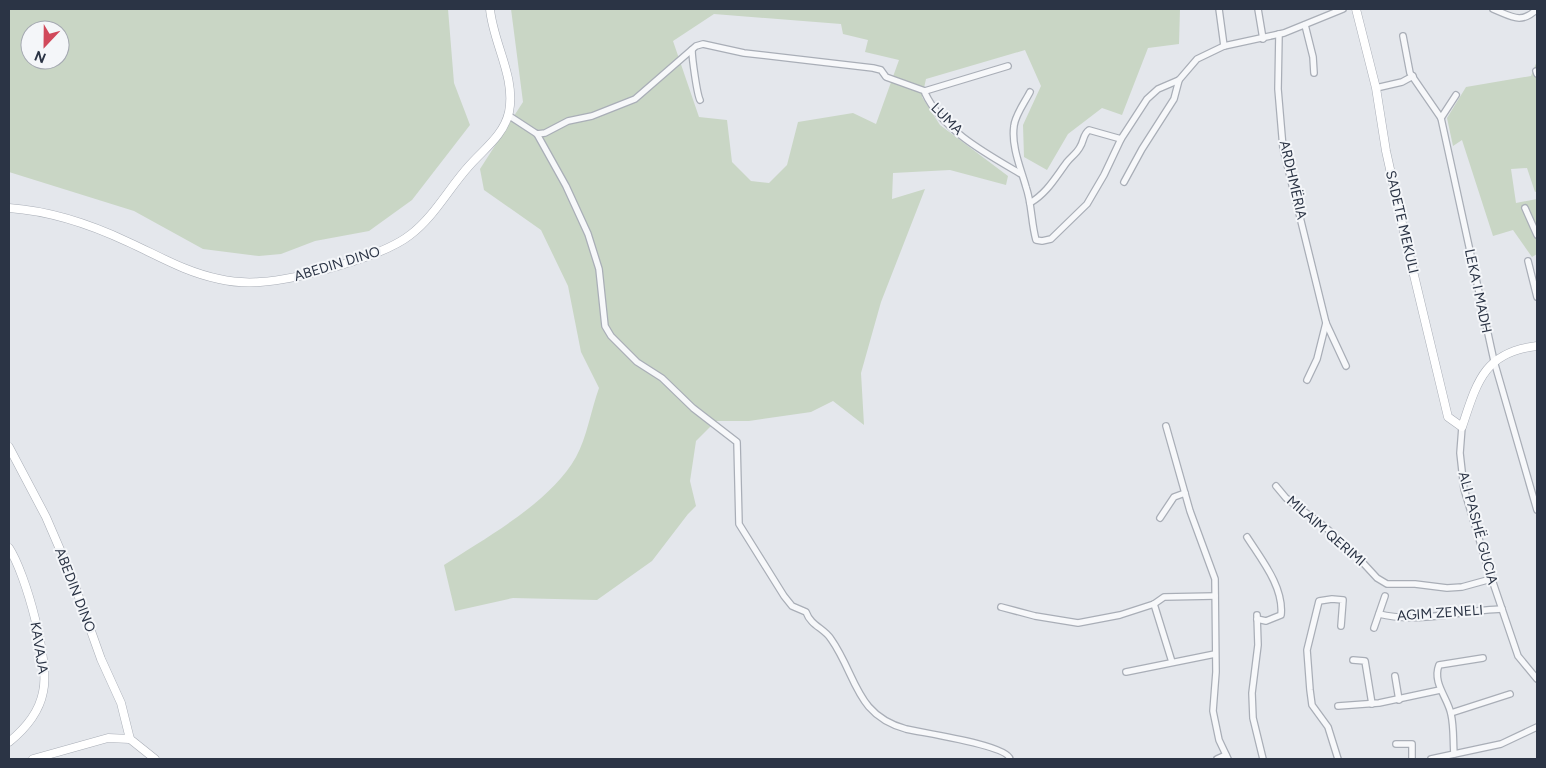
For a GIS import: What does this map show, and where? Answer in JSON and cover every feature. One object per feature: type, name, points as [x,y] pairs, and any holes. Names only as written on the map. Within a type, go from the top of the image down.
[{"type":"street","name":"ABEDIN DINO","points":[[9,208],[30,210],[78,221],[128,242],[176,267],[237,282],[260,283],[285,279],[374,254],[411,235],[423,224],[469,166],[491,144],[504,125],[508,115],[510,89],[491,24],[490,9]]},
{"type":"street","points":[[1219,9],[1224,46]]},
{"type":"street","points":[[1258,9],[1263,39]]},
{"type":"street","points":[[1326,9],[1329,16]]},
{"type":"street","points":[[1030,92],[1014,126],[1021,174],[1030,204],[1036,240],[1042,241],[1051,239],[1086,204],[1104,175],[1121,139],[1147,99],[1158,89],[1178,80],[1197,59],[1224,46],[1263,39],[1329,16],[1343,9]]},
{"type":"street","name":"SADETE MEKULI","points":[[1356,9],[1376,88],[1390,170],[1445,412],[1451,421],[1462,427]]},
{"type":"street","points":[[1493,9],[1523,19],[1537,9]]},
{"type":"street","points":[[1305,25],[1313,57],[1314,73]]},
{"type":"street","name":"ARDHMËRIA","points":[[1279,34],[1278,88],[1283,148],[1326,323],[1346,366]]},
{"type":"street","name":"LEKA I MADH","points":[[1403,36],[1413,76],[1441,118],[1494,361],[1537,510]]},
{"type":"street","points":[[536,134],[544,133],[568,121],[592,116],[635,99],[692,50],[703,44],[744,53],[873,68],[881,70],[886,77],[925,90]]},
{"type":"street","points":[[692,50],[692,65],[696,71],[697,95],[700,100]]},
{"type":"street","name":"LUMA","points":[[1008,66],[925,90],[930,104],[954,130],[1021,174]]},
{"type":"street","points":[[1376,88],[1402,82],[1413,76]]},
{"type":"street","points":[[1124,182],[1142,149],[1174,100],[1178,80]]},
{"type":"street","points":[[1441,118],[1456,95]]},
{"type":"street","points":[[508,115],[536,134],[566,186],[588,234],[599,268],[605,326],[611,336],[637,362],[662,378],[693,408],[737,442],[739,524],[792,606],[806,612],[809,620],[827,633],[850,678],[871,712],[905,729],[958,739],[1005,752],[1010,759]]},
{"type":"street","points":[[1030,204],[1041,197],[1068,160],[1080,148],[1085,132],[1095,130],[1121,139]]},
{"type":"street","points":[[1526,208],[1537,236]]},
{"type":"street","points":[[1528,261],[1537,297]]},
{"type":"street","name":"ARDHMËRIA","points":[[1307,380],[1317,359],[1326,323]]},
{"type":"street","points":[[1494,361],[1506,354],[1537,346]]},
{"type":"street","name":"ALI PASHË GUCIA","points":[[1494,361],[1481,377],[1462,427],[1460,453],[1464,489],[1492,579],[1521,662],[1537,679]]},
{"type":"street","points":[[1166,426],[1174,445],[1185,493],[1212,567],[1215,596],[1213,711],[1216,732],[1227,757],[1217,759]]},
{"type":"street","name":"ABEDIN DINO","points":[[9,447],[46,517],[71,575],[100,658],[121,703],[130,738]]},
{"type":"street","name":"MILAIM QERIMI","points":[[1276,486],[1286,498],[1325,527],[1353,552],[1377,578],[1387,584],[1415,584],[1447,588],[1462,587],[1492,579]]},
{"type":"street","points":[[1160,518],[1174,497],[1185,493]]},
{"type":"street","points":[[1247,537],[1271,576],[1282,609],[1281,615],[1276,619],[1257,617],[1259,637],[1252,693],[1253,718],[1263,759]]},
{"type":"street","name":"KAVAJA","points":[[9,548],[20,570],[32,608],[44,686],[40,702],[29,722],[9,742]]},
{"type":"street","points":[[1001,607],[1078,624],[1120,615],[1154,604],[1164,597],[1215,596]]},
{"type":"street","name":"AGIM ZENELI","points":[[1374,628],[1384,596]]},
{"type":"street","points":[[1338,759],[1328,727],[1312,705],[1307,650],[1319,601],[1343,600],[1341,626]]},
{"type":"street","points":[[1154,604],[1172,662]]},
{"type":"street","name":"AGIM ZENELI","points":[[1379,614],[1391,617],[1502,609]]},
{"type":"street","points":[[1126,672],[1215,654]]},
{"type":"street","points":[[1452,756],[1452,713],[1440,690],[1437,670],[1439,665],[1483,658]]},
{"type":"street","points":[[1352,660],[1365,661],[1372,704]]},
{"type":"street","points":[[1395,676],[1399,700]]},
{"type":"street","points":[[1338,706],[1399,700],[1440,690]]},
{"type":"street","points":[[1452,713],[1510,694]]},
{"type":"street","points":[[1431,759],[1501,744],[1537,728]]},
{"type":"street","points":[[33,759],[108,738],[130,738],[155,759]]},
{"type":"street","points":[[1396,744],[1412,744],[1412,759]]},
{"type":"green space","points":[[9,9],[448,9],[454,83],[470,125],[412,200],[369,231],[315,241],[281,254],[259,256],[203,249],[134,211],[9,172]]},
{"type":"green space","points":[[511,9],[1180,9],[1179,44],[1148,48],[1122,115],[1102,108],[1068,134],[1047,170],[1024,157],[1023,125],[1041,86],[1025,50],[926,79],[922,97],[940,125],[1008,176],[1006,185],[950,170],[893,173],[892,199],[925,189],[881,302],[861,373],[864,425],[833,401],[811,412],[749,421],[716,421],[696,441],[690,481],[696,506],[652,561],[597,600],[513,598],[455,611],[444,565],[517,517],[551,489],[565,473],[580,449],[599,388],[581,352],[568,286],[541,230],[484,190],[480,169],[523,102]],"holes":[[[714,14],[841,24],[843,34],[868,40],[865,52],[899,60],[876,124],[853,113],[798,122],[787,165],[769,183],[751,181],[732,162],[727,120],[699,117],[673,41]]]},
{"type":"green space","points":[[1537,61],[1537,191],[1535,192],[1527,168],[1511,169],[1516,203],[1537,199],[1537,254],[1532,257],[1513,230],[1493,236],[1462,140],[1453,146],[1447,118],[1466,87],[1531,76]]}]
